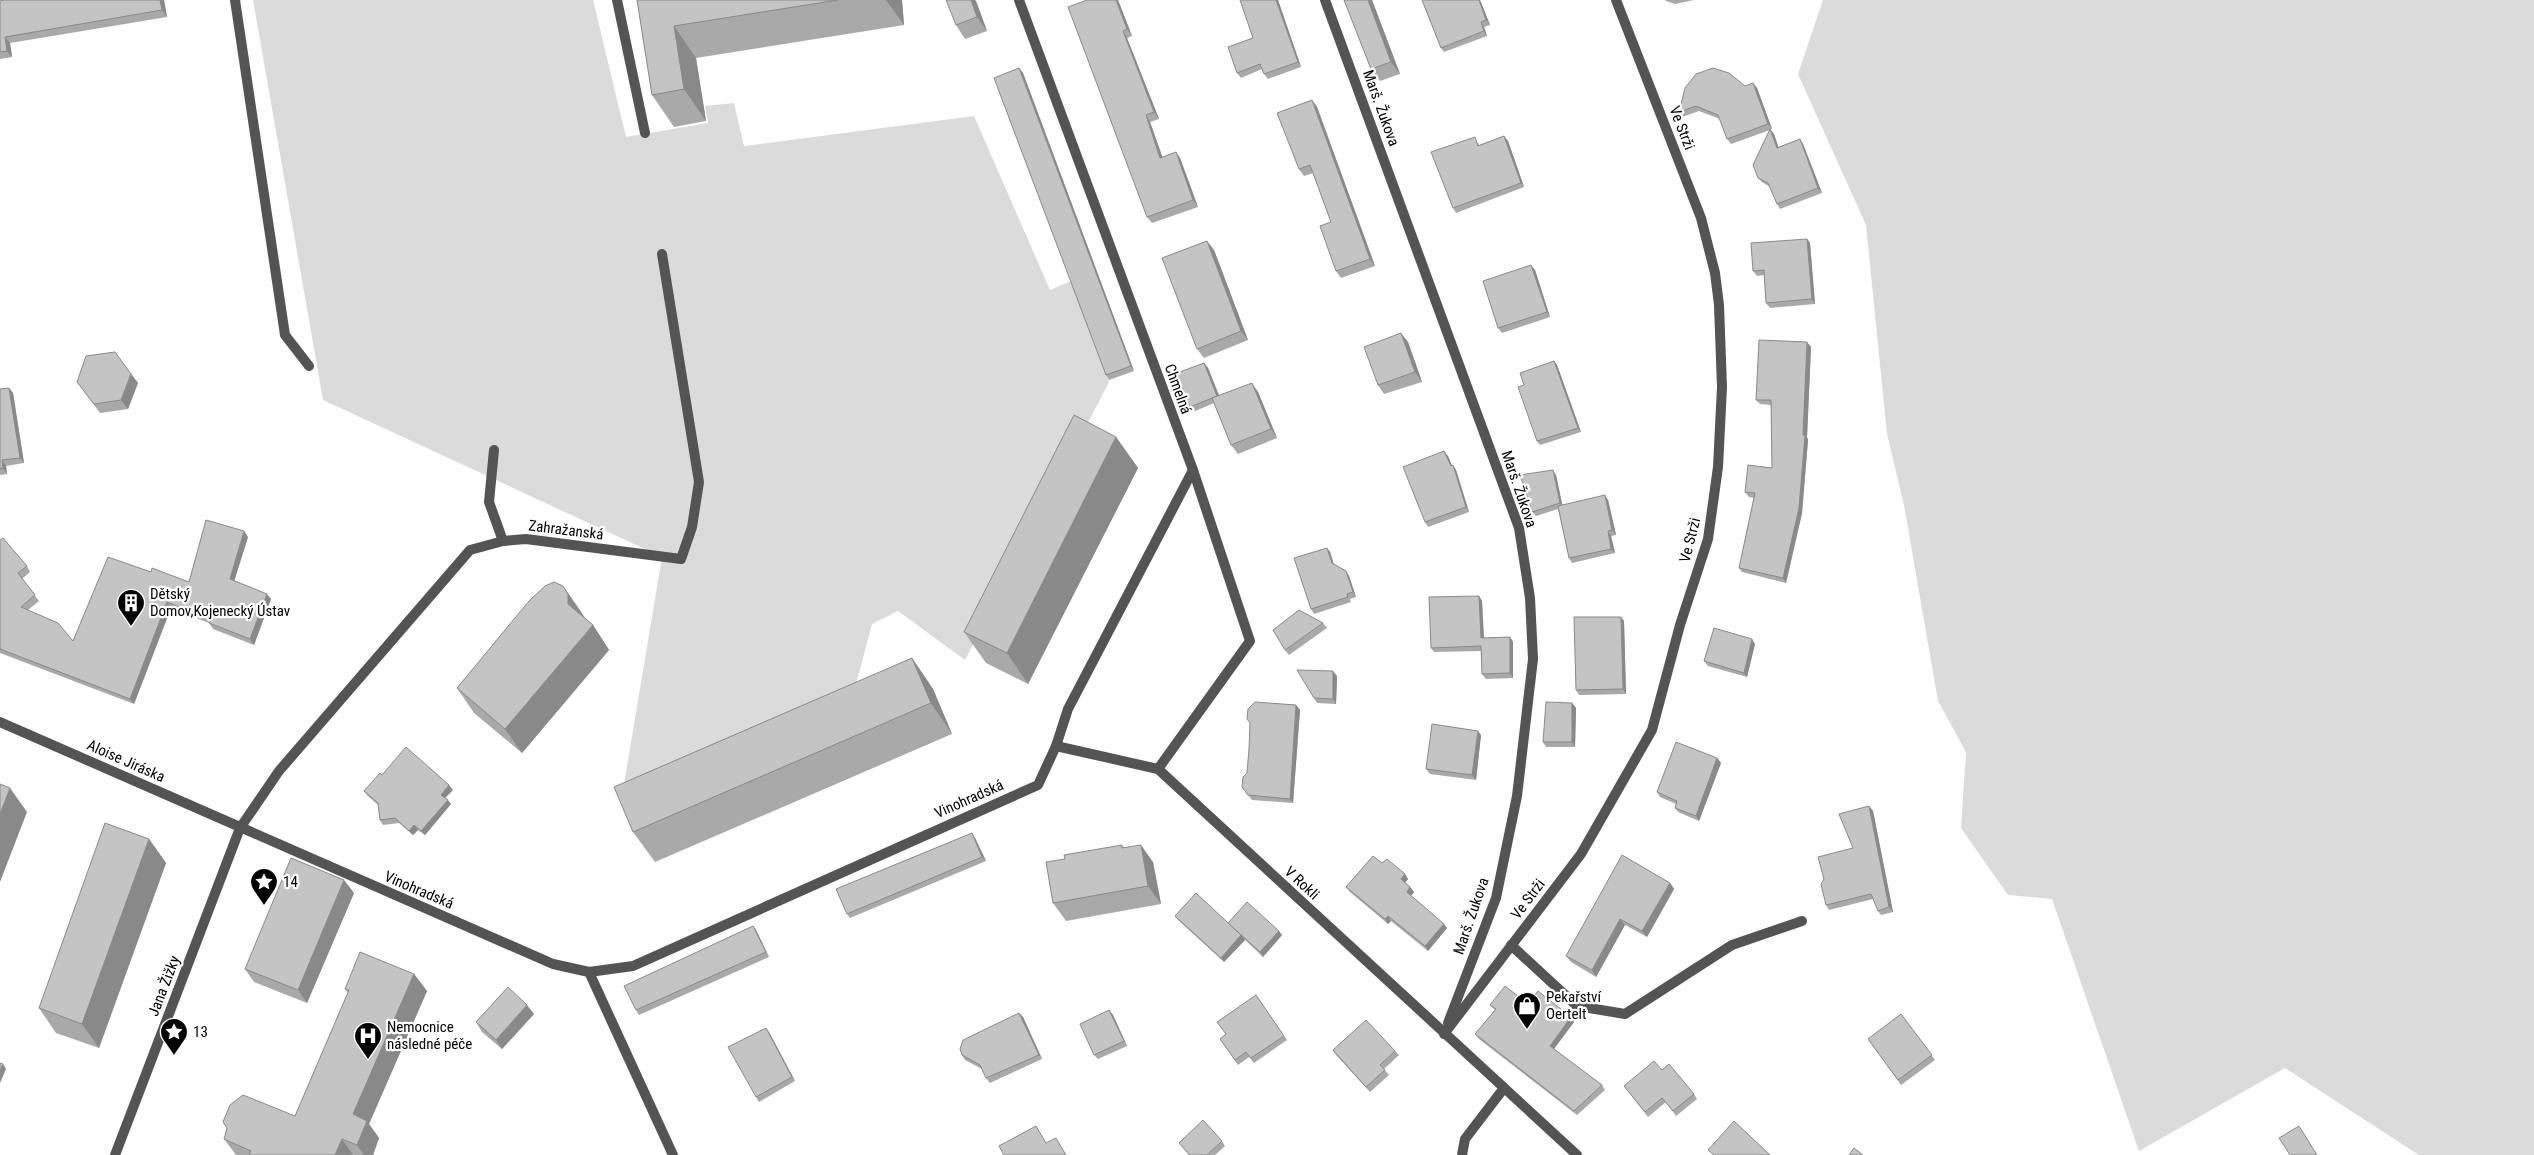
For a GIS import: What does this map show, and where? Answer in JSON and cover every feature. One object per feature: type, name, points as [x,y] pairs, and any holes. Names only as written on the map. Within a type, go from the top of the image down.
[{"type":"street","points":[[235,0],[285,335],[309,366]]},
{"type":"street","points":[[618,0],[645,134]]},
{"type":"street","name":"Chmelná","points":[[1019,0],[1193,470],[1250,641],[1158,770]]},
{"type":"street","name":"Marš. Žukova","points":[[1326,0],[1519,528],[1530,598],[1533,659],[1517,796],[1496,898],[1444,1034]]},
{"type":"street","name":"Ve Strži","points":[[1444,1034],[1581,854],[1652,730],[1680,625],[1708,539],[1718,468],[1722,387],[1719,305],[1715,273],[1701,218],[1616,0]]},
{"type":"street","name":"Zahražanská","points":[[240,828],[279,771],[470,550],[503,541],[526,539],[681,559],[692,527],[699,482],[662,254]]},
{"type":"street","points":[[494,450],[489,502],[503,541]]},
{"type":"street","name":"Vinohradská","points":[[240,828],[553,964],[589,972],[633,966],[1038,785],[1056,746],[1068,709],[1193,470]]},
{"type":"street","name":"Aloise Jiráska","points":[[0,722],[240,828]]},
{"type":"street","name":"V Rokli","points":[[1056,746],[1158,770],[1577,1155]]},
{"type":"street","name":"Jana Žižky","points":[[115,1155],[240,828]]},
{"type":"street","points":[[1512,945],[1577,1006],[1625,1014],[1732,945],[1802,921]]},
{"type":"street","points":[[589,972],[673,1155]]},
{"type":"street","points":[[1462,1155],[1465,1139],[1504,1088]]},
{"type":"shaded area","points":[[253,0],[593,0],[626,137],[708,123],[705,106],[734,103],[744,146],[974,116],[1050,290],[1071,281],[1109,382],[965,660],[898,611],[872,624],[855,688],[623,790],[662,557],[323,400]]},
{"type":"shaded area","points":[[1823,0],[2534,0],[2534,1155],[2419,1155],[2285,1068],[2139,1151],[2052,899],[2008,895],[1961,828],[1966,752],[1938,701],[1904,505],[1887,434],[1866,225],[1798,74]]},
{"type":"building","points":[[160,0],[162,10],[5,37],[7,51],[0,52],[0,1]]},
{"type":"building","points":[[637,0],[838,0],[674,26],[684,89],[652,95]]},
{"type":"building","points":[[946,0],[971,0],[977,17],[956,25]]},
{"type":"building","points":[[1087,0],[1116,0],[1127,29],[1123,31],[1154,112],[1146,115],[1160,158],[1176,152],[1193,200],[1147,217],[1068,7]]},
{"type":"building","points":[[1240,0],[1276,0],[1298,62],[1264,74],[1260,64],[1237,73],[1228,47],[1253,38]]},
{"type":"building","points":[[1344,0],[1368,0],[1391,62],[1371,69]]},
{"type":"building","points":[[1422,0],[1479,0],[1486,20],[1481,22],[1484,31],[1441,48]]},
{"type":"building","points":[[1019,68],[1131,366],[1106,375],[994,78]]},
{"type":"building","points":[[1713,68],[1729,73],[1745,86],[1753,83],[1768,124],[1727,139],[1718,115],[1696,106],[1679,112],[1685,88],[1696,74]]},
{"type":"building","points":[[1312,100],[1370,259],[1336,271],[1320,226],[1331,222],[1310,165],[1299,169],[1277,113]]},
{"type":"building","points":[[1770,129],[1777,148],[1800,139],[1818,188],[1777,204],[1768,183],[1758,178],[1753,165]]},
{"type":"building","points":[[1504,136],[1521,183],[1453,208],[1431,152],[1475,137],[1478,146]]},
{"type":"building","points":[[1807,239],[1812,299],[1766,303],[1764,270],[1753,271],[1751,243]]},
{"type":"building","points":[[1207,241],[1241,331],[1197,349],[1162,258]]},
{"type":"building","points":[[1531,265],[1547,312],[1498,328],[1483,281]]},
{"type":"building","points":[[1401,333],[1415,372],[1378,385],[1364,347]]},
{"type":"building","points":[[1759,340],[1807,342],[1803,435],[1805,435],[1799,508],[1783,578],[1739,568],[1755,493],[1745,492],[1748,465],[1772,468],[1771,400],[1756,400]]},
{"type":"building","points":[[115,352],[131,374],[121,400],[94,404],[77,382],[86,356]]},
{"type":"building","points":[[1554,361],[1578,428],[1537,441],[1518,387],[1524,385],[1520,373]]},
{"type":"building","points":[[1204,363],[1217,396],[1190,407],[1177,373]]},
{"type":"building","points":[[1252,383],[1271,429],[1231,445],[1212,398]]},
{"type":"building","points":[[9,388],[20,458],[2,460],[3,468],[0,469],[0,389]]},
{"type":"building","points":[[1074,415],[1116,437],[1007,653],[964,632]]},
{"type":"building","points":[[1444,451],[1451,466],[1453,465],[1466,507],[1425,522],[1403,467]]},
{"type":"building","points":[[1553,470],[1560,503],[1532,512],[1520,475]]},
{"type":"building","points":[[1605,495],[1612,530],[1608,531],[1611,549],[1569,558],[1558,506]]},
{"type":"building","name":"Dětský Domov,Kojenecký Ústav","points":[[206,520],[244,531],[230,579],[267,594],[250,639],[209,623],[211,620],[167,602],[130,699],[0,649],[0,540],[3,538],[27,566],[18,573],[35,595],[21,607],[58,623],[73,641],[108,557],[151,572],[152,568],[189,582]]},
{"type":"building","points":[[1327,548],[1332,563],[1346,571],[1353,592],[1347,594],[1348,597],[1311,609],[1294,558]]},
{"type":"building","points":[[554,582],[563,586],[568,594],[568,604],[593,625],[505,729],[457,688],[529,601],[545,586]]},
{"type":"building","points":[[1479,596],[1481,638],[1510,637],[1510,673],[1482,674],[1481,646],[1431,648],[1429,597]]},
{"type":"building","points":[[1299,610],[1323,623],[1285,650],[1273,630]]},
{"type":"building","points":[[1574,617],[1621,617],[1623,689],[1576,690]]},
{"type":"building","points":[[1714,628],[1752,639],[1744,673],[1704,661]]},
{"type":"building","points":[[912,658],[931,703],[633,832],[614,787]]},
{"type":"building","points":[[1297,670],[1333,671],[1333,699],[1314,698]]},
{"type":"building","points":[[1255,702],[1296,705],[1290,799],[1248,795],[1242,787],[1243,777],[1247,773],[1249,749],[1250,723],[1247,719],[1248,709]]},
{"type":"building","points":[[1546,702],[1572,703],[1572,742],[1543,742]]},
{"type":"building","points":[[1432,724],[1478,731],[1472,775],[1426,769]]},
{"type":"building","points":[[1676,742],[1717,758],[1696,816],[1675,808],[1677,801],[1657,792]]},
{"type":"building","points":[[406,747],[449,785],[441,795],[448,800],[421,831],[414,825],[409,831],[395,818],[380,820],[378,803],[364,791],[380,773],[382,775]]},
{"type":"building","points":[[0,784],[10,788],[0,814]]},
{"type":"building","points":[[1869,806],[1889,907],[1878,911],[1871,894],[1826,905],[1821,884],[1824,879],[1818,857],[1853,848],[1839,814]]},
{"type":"building","points":[[105,823],[149,839],[82,1024],[39,1008]]},
{"type":"building","points":[[972,833],[982,857],[847,914],[836,889]]},
{"type":"building","points":[[1122,845],[1122,848],[1141,845],[1148,886],[1053,903],[1046,862],[1065,859],[1064,855]]},
{"type":"building","points":[[1622,855],[1670,883],[1642,931],[1620,919],[1592,970],[1566,956]]},
{"type":"building","points":[[1373,856],[1382,863],[1387,859],[1405,874],[1401,879],[1410,887],[1407,892],[1444,924],[1425,946],[1388,916],[1385,919],[1346,887]]},
{"type":"building","points":[[291,858],[344,880],[298,990],[245,969]]},
{"type":"building","points":[[1196,893],[1241,935],[1221,958],[1175,916]]},
{"type":"building","points":[[1247,902],[1279,931],[1260,952],[1228,923]]},
{"type":"building","points":[[753,926],[766,952],[636,1010],[624,986]]},
{"type":"building","name":"Nemocnice následné péče","points":[[360,952],[414,974],[353,1114],[367,1121],[357,1145],[342,1139],[335,1155],[249,1155],[251,1151],[224,1139],[227,1128],[223,1122],[230,1105],[243,1095],[295,1116],[349,990],[345,989]]},
{"type":"building","name":"Pekařství Oertelt","points":[[1505,986],[1528,1004],[1538,991],[1571,1017],[1550,1046],[1602,1085],[1574,1111],[1475,1034],[1496,1009],[1490,1005]]},
{"type":"building","points":[[508,987],[527,1005],[496,1040],[476,1022]]},
{"type":"building","points":[[1256,995],[1284,1036],[1251,1058],[1246,1052],[1235,1060],[1220,1039],[1226,1034],[1217,1022]]},
{"type":"building","points":[[1109,1010],[1124,1041],[1094,1055],[1080,1024]]},
{"type":"building","points":[[1019,1013],[1039,1055],[986,1078],[980,1065],[962,1055],[960,1049],[963,1040]]},
{"type":"building","points":[[1901,1014],[1932,1055],[1898,1080],[1868,1039]]},
{"type":"building","points":[[1366,1020],[1395,1051],[1380,1065],[1385,1070],[1366,1087],[1333,1050]]},
{"type":"building","points":[[766,1028],[792,1077],[756,1097],[728,1047]]},
{"type":"building","points":[[1654,1061],[1662,1070],[1669,1064],[1694,1094],[1673,1111],[1662,1098],[1645,1112],[1624,1086]]},
{"type":"building","points":[[1203,1120],[1222,1141],[1207,1155],[1190,1155],[1179,1143]]},
{"type":"building","points":[[1734,1121],[1770,1155],[1714,1155],[1708,1150]]},
{"type":"building","points":[[1036,1126],[1046,1143],[1056,1138],[1066,1155],[1004,1155],[999,1146]]},
{"type":"building","points":[[2299,1126],[2317,1155],[2290,1155],[2279,1138]]},
{"type":"building","points":[[1854,1148],[1863,1155],[1849,1155]]},
{"type":"place","name":"Dětský Domov,Kojenecký Ústav","points":[[131,627]]},
{"type":"place","name":"14","points":[[264,906]]},
{"type":"place","name":"Pekařství Oertelt","points":[[1527,1030]]},
{"type":"place","name":"13","points":[[174,1056]]},
{"type":"place","name":"Nemocnice následné péče","points":[[368,1060]]}]
